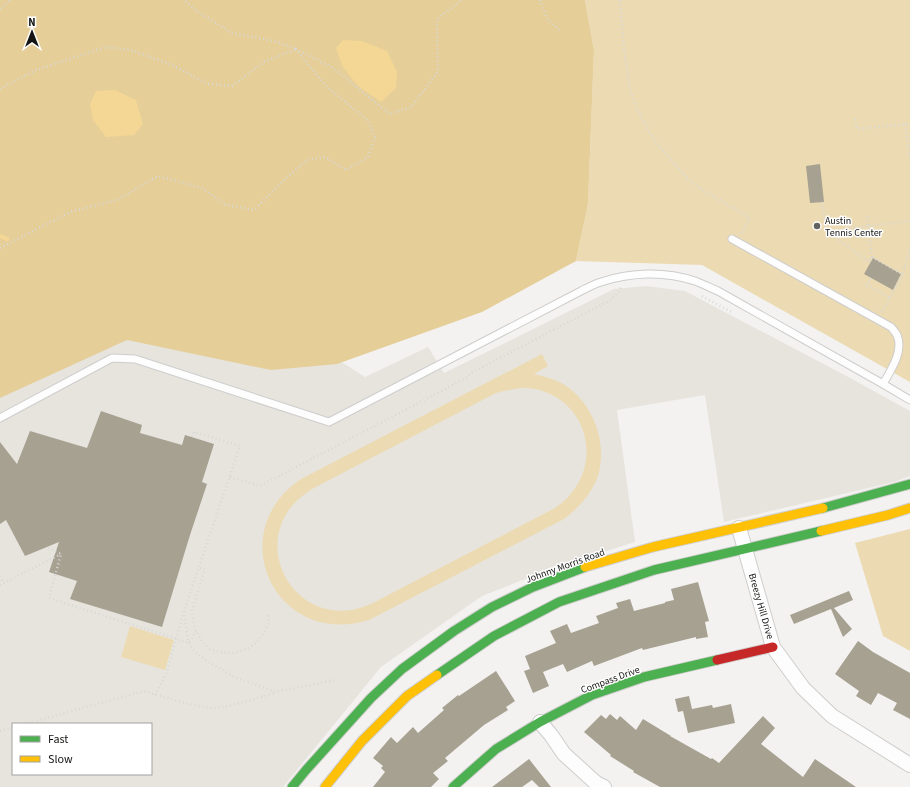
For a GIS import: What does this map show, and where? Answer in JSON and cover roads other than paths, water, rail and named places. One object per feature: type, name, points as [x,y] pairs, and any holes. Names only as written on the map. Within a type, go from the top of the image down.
[{"type":"street","name":"Johnny Morris Road","points":[[292,787],[371,698],[402,669],[454,631],[492,607],[533,587],[587,566],[653,547],[840,504],[910,484]]},
{"type":"street","points":[[325,787],[362,741],[407,696],[494,636],[560,602],[654,570],[888,515],[910,508]]},
{"type":"street","name":"Breezy Hill Drive","points":[[739,528],[773,647],[802,688],[832,716],[910,765]]},
{"type":"street","name":"Compass Drive","points":[[453,787],[496,749],[540,722],[592,695],[644,677],[773,647]]},
{"type":"street","points":[[540,722],[564,754],[596,782],[604,787]]},
{"type":"lane","points":[[734,240],[891,327],[897,336],[899,351],[895,363],[883,384]]},
{"type":"lane","points":[[0,418],[112,358],[135,359],[329,422],[580,290],[601,282],[624,276],[645,274],[674,276],[696,281],[718,291],[910,400]]},
{"type":"waterway","points":[[0,236],[7,239]]},
{"type":"place","name":"Austin Tennis Center","points":[[817,226]]}]
